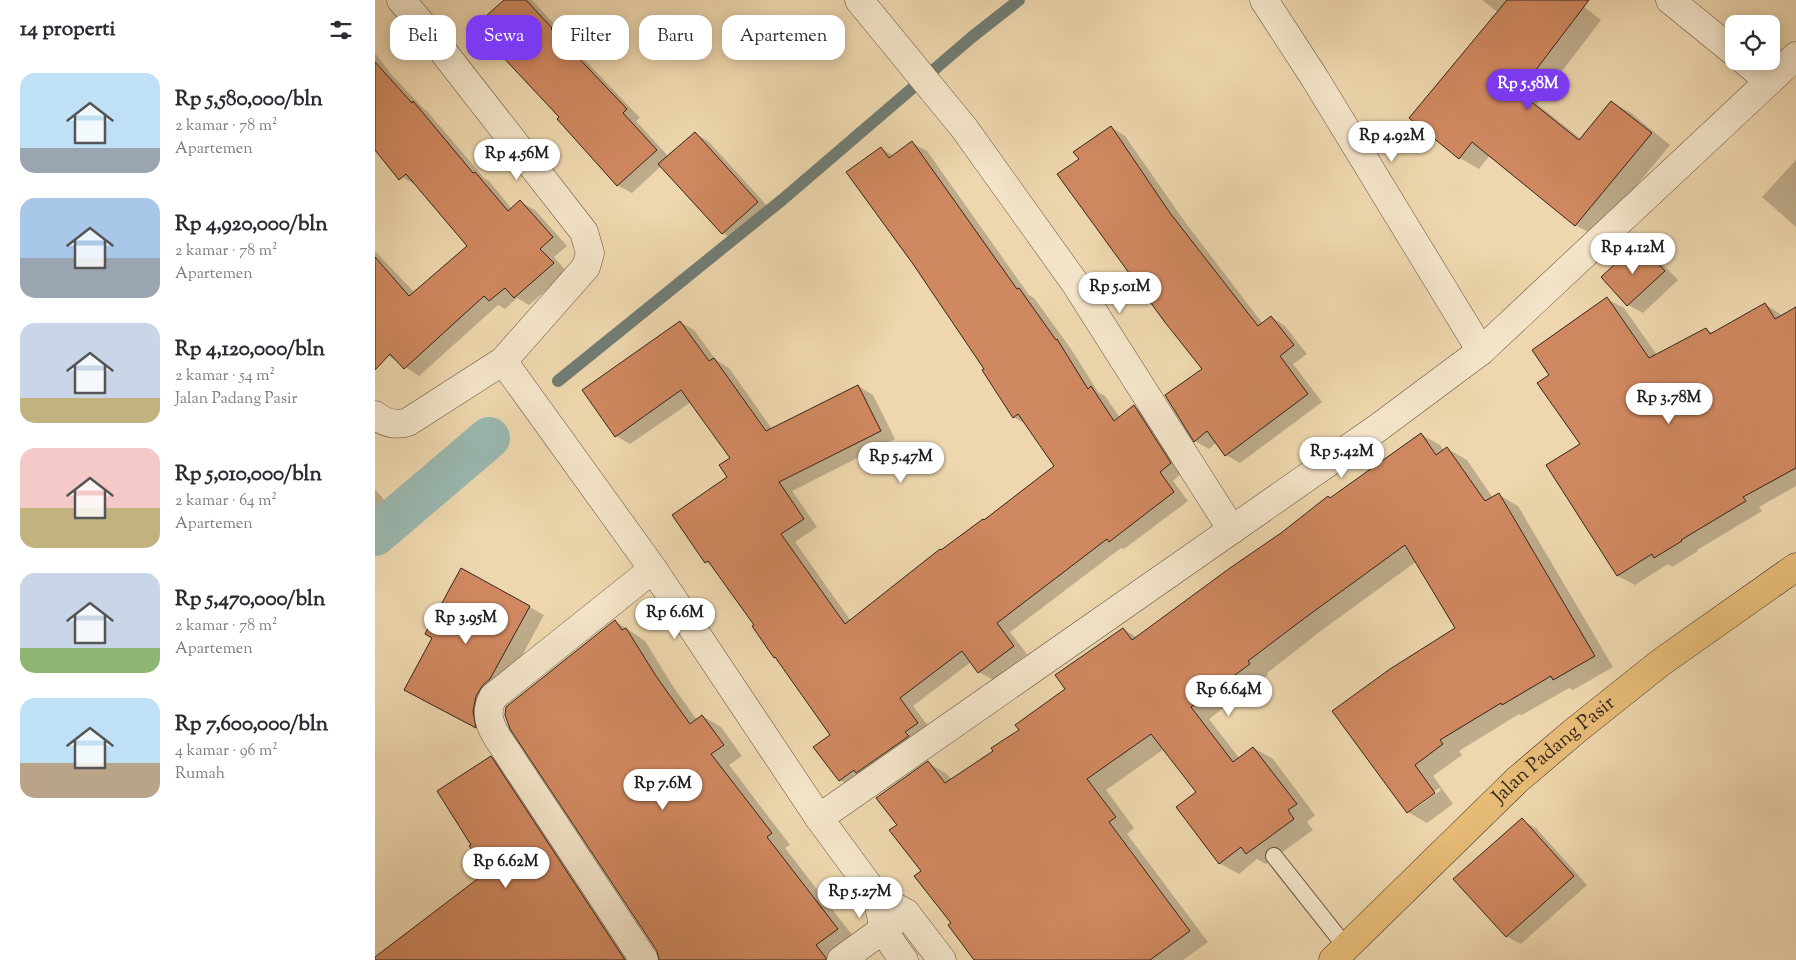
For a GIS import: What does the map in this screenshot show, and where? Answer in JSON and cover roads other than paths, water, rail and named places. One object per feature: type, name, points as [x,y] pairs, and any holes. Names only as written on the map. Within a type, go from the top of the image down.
[{"type":"highway","name":"Jalan Padang Pasir","points":[[1340,954],[1517,780],[1549,752],[1659,664],[1796,567]]},
{"type":"street","points":[[375,415],[390,424],[400,425],[409,422],[503,361],[586,267],[590,253],[584,232],[425,27],[401,0]]},
{"type":"street","points":[[859,0],[964,128],[1075,283],[1232,530]]},
{"type":"street","points":[[1264,0],[1314,77],[1481,351]]},
{"type":"street","points":[[1670,0],[1725,45]]},
{"type":"street","points":[[819,818],[1379,427],[1481,351],[1796,56]]},
{"type":"street","points":[[1756,70],[1769,81]]},
{"type":"street","points":[[503,361],[653,569],[819,818],[877,898],[883,929],[904,960]]},
{"type":"street","points":[[644,960],[497,737],[491,726],[489,711],[493,697],[653,569]]},
{"type":"street","points":[[877,898],[905,913],[942,960]]},
{"type":"street","points":[[841,960],[905,913]]},
{"type":"lane","points":[[1273,856],[1340,954]]},
{"type":"waterway","points":[[558,381],[782,200],[972,37],[1019,0]]},
{"type":"waterway","points":[[375,535],[489,438]]}]
